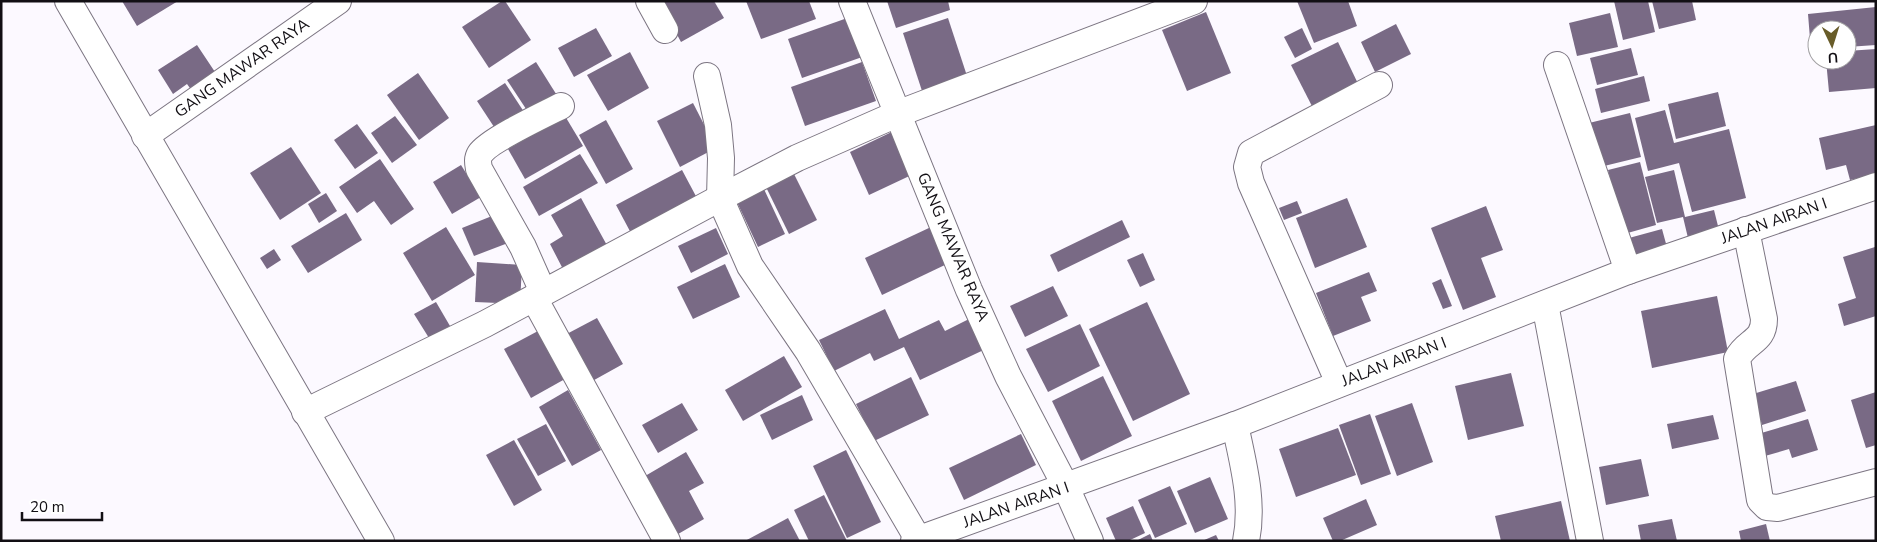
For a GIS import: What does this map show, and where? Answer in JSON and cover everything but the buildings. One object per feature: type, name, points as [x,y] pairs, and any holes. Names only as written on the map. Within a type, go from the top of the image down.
[{"type":"street","points":[[68,1],[381,541]]},
{"type":"street","name":"GANG MAWAR RAYA","points":[[146,136],[338,1]]},
{"type":"street","points":[[649,1],[665,30]]},
{"type":"street","name":"GANG MAWAR RAYA","points":[[852,1],[969,290],[1008,376],[1066,487],[1090,541]]},
{"type":"street","points":[[305,412],[485,324],[797,158],[898,114],[1194,1]]},
{"type":"street","points":[[1557,65],[1628,271]]},
{"type":"street","points":[[707,76],[721,158],[720,198],[750,266],[808,351],[916,540]]},
{"type":"street","points":[[1338,383],[1251,183],[1247,167],[1251,153],[1379,85]]},
{"type":"street","points":[[561,106],[510,133],[481,152],[477,159],[479,169],[523,247],[539,295],[666,541]]},
{"type":"street","name":"JALAN AIRAN I","points":[[916,540],[1235,425],[1338,383],[1628,271],[1876,186]]},
{"type":"street","points":[[1746,230],[1764,319],[1764,329],[1760,338],[1742,349],[1737,359],[1760,500],[1767,507],[1778,508],[1876,482]]},
{"type":"street","points":[[1545,304],[1590,541]]},
{"type":"street","points":[[1235,425],[1248,485],[1250,522],[1246,541]]}]
